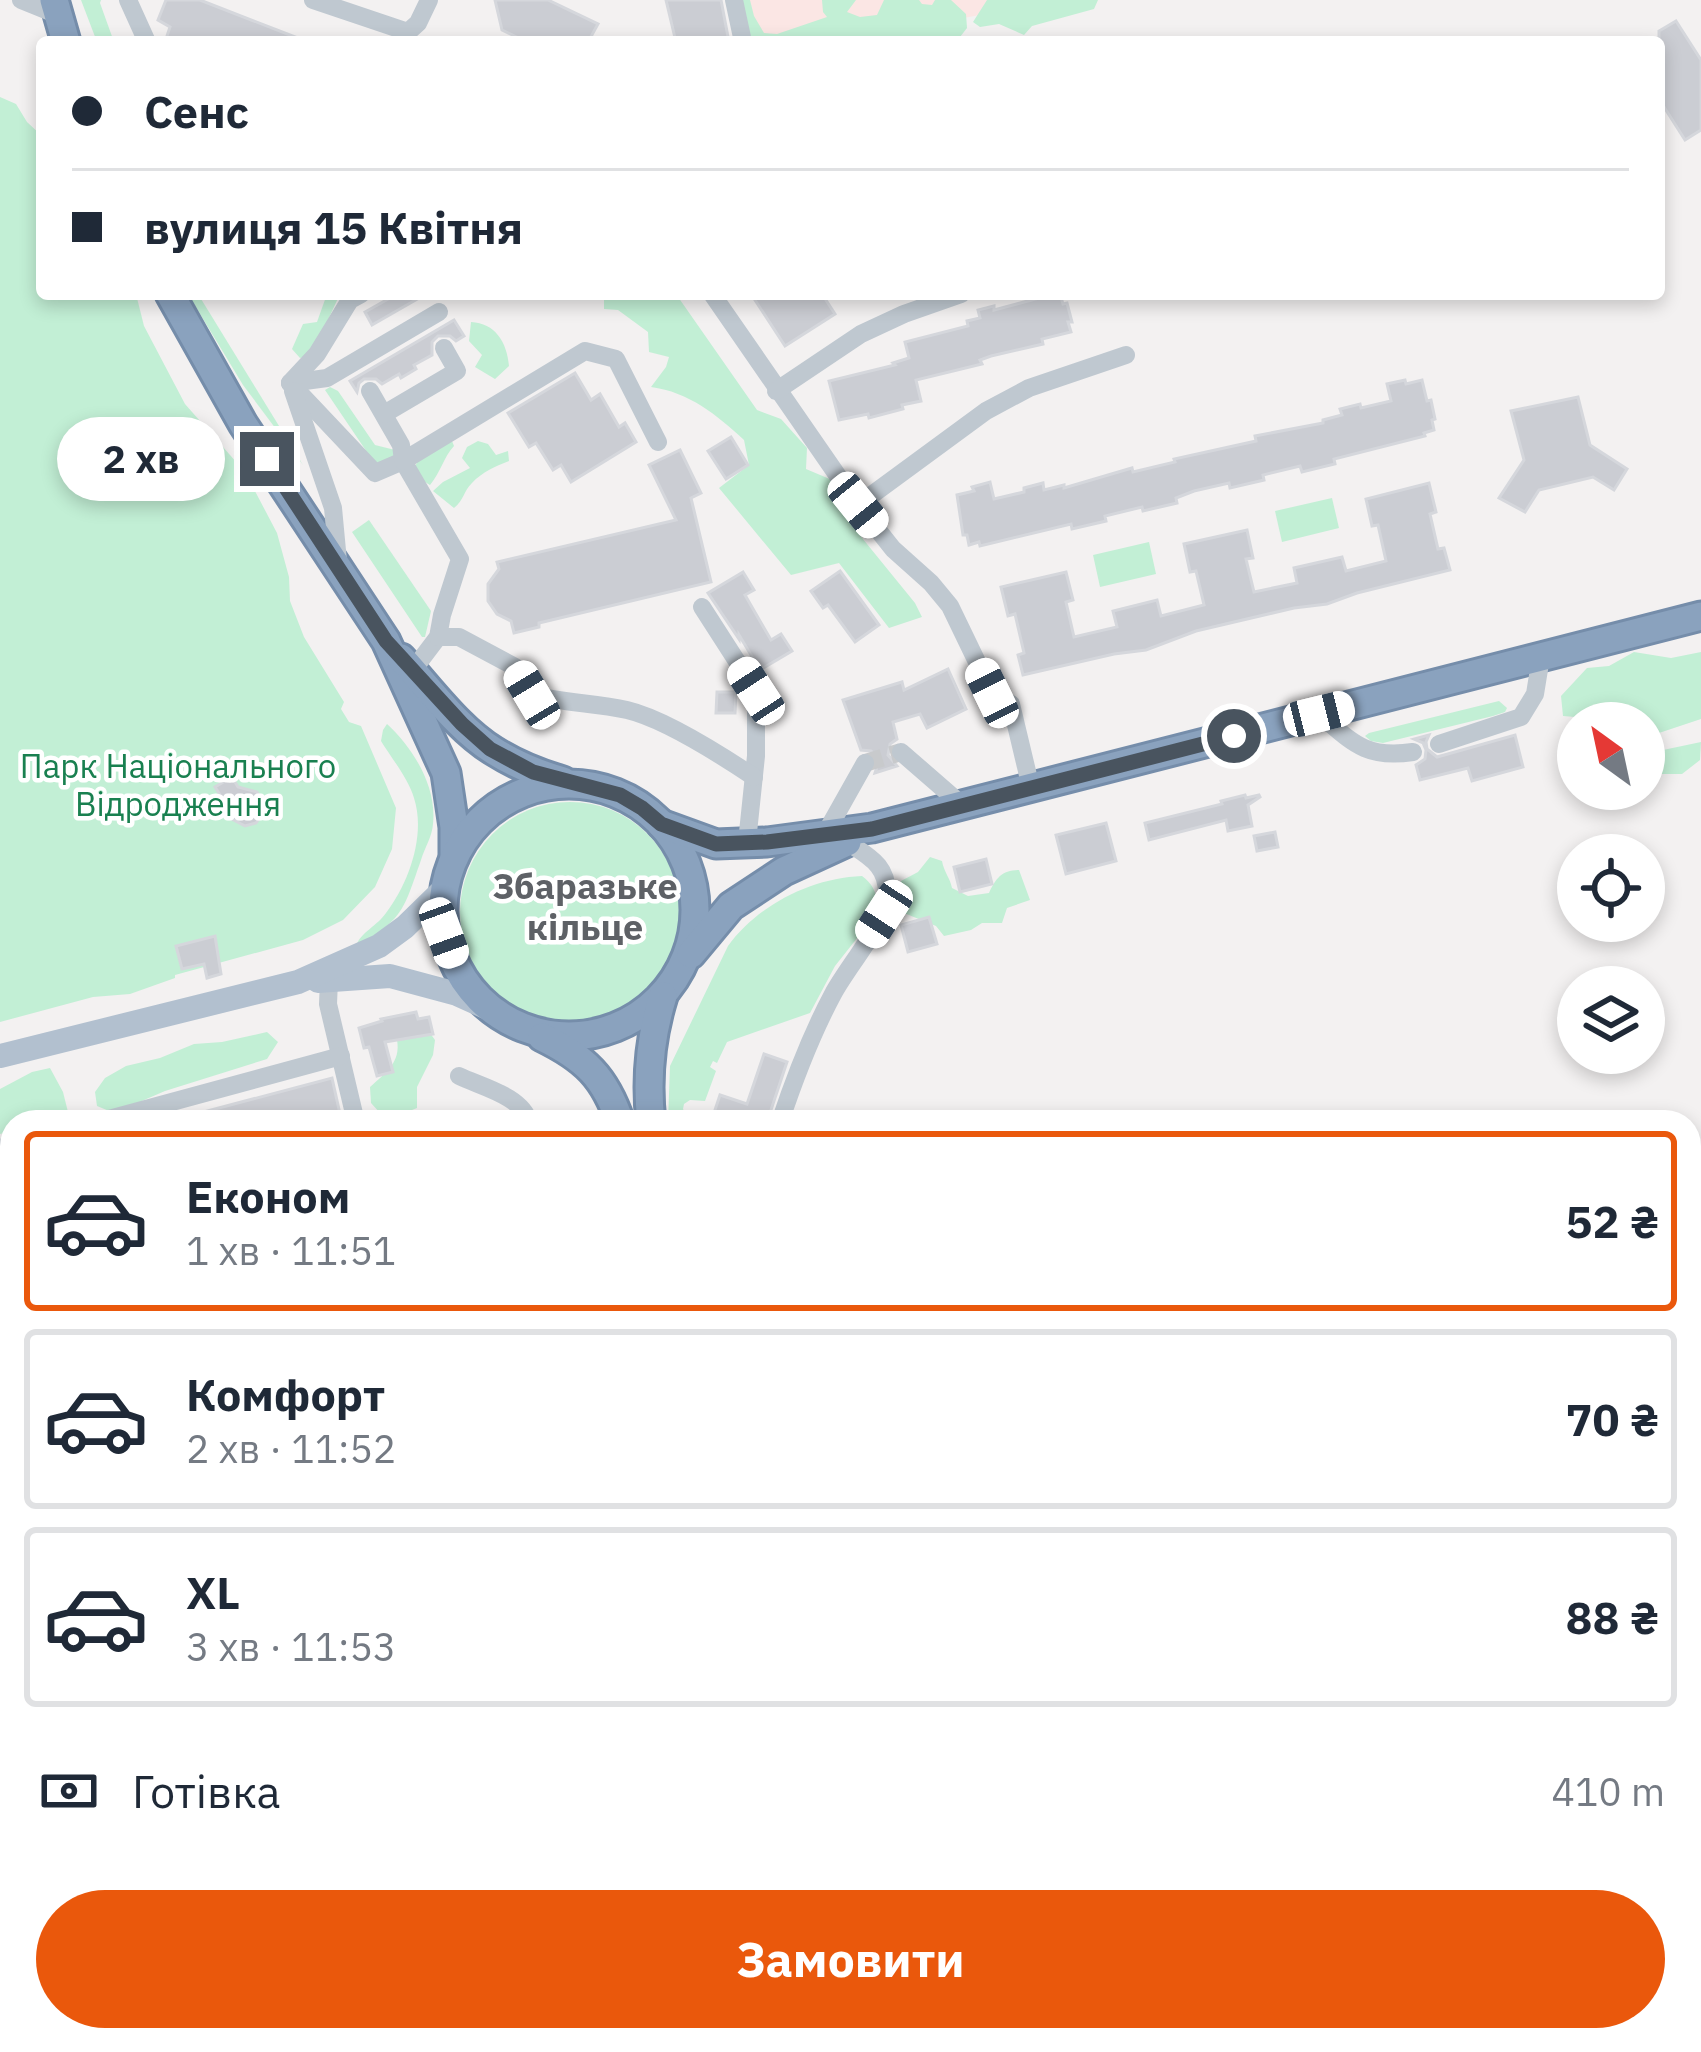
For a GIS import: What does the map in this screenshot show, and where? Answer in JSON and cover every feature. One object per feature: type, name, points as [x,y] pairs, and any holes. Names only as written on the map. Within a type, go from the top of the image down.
[{"type":"highway","points":[[173,300],[243,424],[386,641],[446,773],[454,858]]},
{"type":"highway","points":[[661,824],[716,844],[848,835],[1701,616]]},
{"type":"highway","points":[[386,641],[490,749],[533,772],[620,795],[661,824],[682,854],[694,890],[694,927],[684,963]]},
{"type":"highway","points":[[572,784],[515,796],[469,833],[444,889],[444,933],[459,974],[488,1008],[580,1059],[610,1093],[616,1110]]},
{"type":"highway","points":[[528,1030],[564,1037],[601,1033],[635,1018],[663,994],[731,906],[848,835]]},
{"type":"highway","points":[[650,1110],[650,1050],[663,994]]},
{"type":"main road","points":[[0,1056],[298,982],[379,946],[444,889]]},
{"type":"main road","points":[[298,982],[390,976],[457,994],[488,1008]]},
{"type":"lane","points":[[21,0],[59,19]]},
{"type":"lane","points":[[128,0],[144,36]]},
{"type":"lane","points":[[313,0],[408,32],[429,0]]},
{"type":"lane","points":[[734,0],[742,36]]},
{"type":"lane","points":[[290,383],[316,354],[351,300]]},
{"type":"lane","points":[[716,300],[858,505],[893,549],[950,606],[992,693],[1011,704],[1031,788]]},
{"type":"lane","points":[[776,391],[861,334],[944,300]]},
{"type":"lane","points":[[290,383],[361,376],[436,328],[457,371],[384,414]]},
{"type":"lane","points":[[290,383],[375,473],[403,461],[585,351],[616,359],[658,442]]},
{"type":"lane","points":[[858,505],[986,411],[1029,388],[1126,355]]},
{"type":"lane","points":[[361,376],[460,559],[438,637],[413,670]]},
{"type":"lane","points":[[290,383],[333,508],[339,565]]},
{"type":"lane","points":[[703,607],[756,691],[747,842]]},
{"type":"lane","points":[[438,637],[459,637],[514,667],[532,695],[629,711],[691,738],[754,777]]},
{"type":"lane","points":[[1439,744],[1521,716],[1535,694],[1541,657]]},
{"type":"lane","points":[[1319,714],[1352,742],[1380,754],[1413,752]]},
{"type":"lane","points":[[901,752],[962,805]]},
{"type":"lane","points":[[784,1110],[801,1057],[846,968],[884,914],[888,894],[878,862],[848,835],[865,763]]},
{"type":"lane","points":[[329,980],[328,1004],[353,1110]]},
{"type":"lane","points":[[142,1110],[340,1056]]},
{"type":"lane","points":[[459,1076],[524,1110]]},
{"type":"shaded area","points":[[743,0],[1064,0],[862,36],[751,36]]},
{"type":"green space","points":[[81,0],[101,0],[112,36],[95,36]]},
{"type":"green space","points":[[729,0],[750,0],[764,33],[777,34],[827,17],[822,0],[856,0],[847,12],[860,17],[877,15],[884,0],[919,0],[932,5],[935,0],[951,0],[966,14],[967,28],[961,36],[742,36]]},
{"type":"green space","points":[[987,0],[1098,0],[1094,9],[1032,26],[1024,35],[999,24],[980,27],[973,22]]},
{"type":"green space","name":"Парк Національного Відродження","points":[[0,97],[16,104],[36,130],[36,300],[138,300],[144,326],[185,404],[245,472],[277,533],[290,601],[304,637],[344,702],[341,709],[349,722],[361,726],[396,808],[392,849],[375,887],[343,920],[303,940],[175,975],[130,994],[93,997],[0,1022]]},
{"type":"green space","points":[[192,300],[202,300],[303,465],[243,385]]},
{"type":"green space","points":[[325,300],[337,300],[320,337],[307,356],[300,358],[292,349],[303,324],[317,322]]},
{"type":"green space","points":[[604,300],[680,300],[757,410],[781,419],[807,448],[806,469],[851,488],[832,501],[922,617],[889,628],[839,563],[791,575],[719,488],[749,465],[744,440],[690,399],[651,387],[669,357],[649,352],[648,332],[618,310],[604,309]]},
{"type":"green space","points":[[471,322],[493,330],[506,349],[509,366],[495,379],[475,367],[482,355],[469,341]]},
{"type":"green space","points":[[325,390],[338,391],[375,445],[395,450],[397,455],[383,466],[373,461]]},
{"type":"green space","points":[[452,441],[454,446],[430,485],[413,475],[422,456]]},
{"type":"green space","points":[[478,441],[488,444],[496,455],[508,451],[509,461],[476,479],[454,508],[433,491],[470,468],[462,458],[467,447]]},
{"type":"green space","points":[[1332,498],[1339,528],[1282,542],[1275,511]]},
{"type":"green space","points":[[369,520],[431,611],[425,637],[352,532]]},
{"type":"green space","points":[[1149,542],[1156,574],[1100,587],[1093,555]]},
{"type":"green space","points":[[1634,652],[1671,658],[1701,652],[1701,719],[1665,731],[1665,702],[1562,702],[1561,696],[1587,668],[1609,666]]},
{"type":"green space","points":[[1499,701],[1507,708],[1493,716],[1383,743],[1365,736],[1369,733]]},
{"type":"green space","points":[[387,724],[422,770],[431,796],[432,829],[400,911],[356,946],[394,901],[416,843],[414,798],[381,741]]},
{"type":"green space","points":[[1701,742],[1700,760],[1682,774],[1665,774],[1665,750]]},
{"type":"green space","name":"Збаразьке кільце","points":[[570,802],[612,810],[648,834],[672,870],[680,912],[672,954],[648,990],[612,1014],[570,1022],[528,1014],[492,990],[468,954],[460,912],[468,870],[492,834],[528,810]]},
{"type":"green space","points":[[930,857],[942,861],[952,888],[968,896],[989,893],[1000,876],[1019,870],[1030,900],[1007,908],[1002,923],[982,923],[944,936],[936,926],[904,913],[901,881],[918,872]]},
{"type":"green space","points":[[862,876],[876,895],[876,906],[873,918],[835,966],[810,1013],[727,1042],[710,1067],[716,1071],[705,1101],[690,1100],[684,1110],[668,1110],[670,1066],[728,946],[770,906],[805,888]]},
{"type":"green space","points":[[427,1029],[435,1040],[433,1055],[417,1087],[417,1108],[377,1110],[371,1103],[370,1087],[394,1061],[397,1040]]},
{"type":"green space","points":[[267,1032],[278,1042],[267,1059],[121,1110],[97,1106],[95,1092],[105,1078],[126,1066],[194,1044]]},
{"type":"green space","points":[[50,1068],[68,1110],[0,1110],[0,1089]]},
{"type":"building","points":[[166,0],[200,0],[293,36],[167,36],[170,27],[158,20]]},
{"type":"building","points":[[495,0],[548,0],[598,24],[591,36],[514,36],[502,30]]},
{"type":"building","points":[[666,0],[721,0],[728,36],[675,36]]},
{"type":"building","points":[[1676,21],[1701,60],[1701,130],[1685,140],[1665,108],[1665,36],[1659,36],[1659,31]]},
{"type":"building","points":[[386,300],[416,300],[372,325],[365,312]]},
{"type":"building","points":[[755,300],[826,300],[835,314],[785,346]]},
{"type":"building","points":[[1032,300],[1062,300],[1067,303],[1071,332],[991,356],[980,360],[982,364],[916,380],[921,401],[902,405],[903,409],[839,420],[829,381],[895,365],[909,358],[905,342],[968,326],[967,321],[980,318],[978,310],[994,306],[994,310]]},
{"type":"building","points":[[454,320],[464,336],[456,341],[438,336],[432,342],[432,355],[414,365],[416,369],[382,384],[364,379],[357,392],[350,381]]},
{"type":"building","points":[[575,373],[591,400],[600,394],[619,427],[625,423],[636,442],[571,482],[561,465],[553,470],[536,443],[529,447],[508,413]]},
{"type":"building","points":[[1405,380],[1406,384],[1422,380],[1427,401],[1431,400],[1434,430],[1425,436],[1302,472],[1300,466],[1263,475],[1264,480],[1194,491],[1176,498],[1177,503],[1105,516],[1106,521],[1072,529],[1071,524],[980,546],[979,542],[969,545],[963,535],[957,495],[974,491],[972,487],[990,482],[994,499],[1043,483],[1044,490],[1064,488],[1132,468],[1133,472],[1175,462],[1256,441],[1255,436],[1323,423],[1342,415],[1340,409],[1391,401],[1387,384]]},
{"type":"building","points":[[1578,397],[1590,445],[1627,469],[1614,490],[1593,477],[1539,490],[1525,512],[1499,498],[1524,460],[1511,411]]},
{"type":"building","points":[[731,437],[748,465],[726,479],[708,451]]},
{"type":"building","points":[[680,450],[701,493],[691,498],[711,582],[514,633],[511,621],[497,614],[488,601],[488,584],[499,569],[497,562],[676,520],[649,465]]},
{"type":"building","points":[[1429,483],[1438,549],[1444,548],[1450,570],[1327,604],[1196,631],[1146,650],[1023,675],[1018,655],[1024,653],[1015,614],[1008,616],[1001,587],[1066,572],[1073,600],[1066,602],[1074,637],[1117,627],[1113,611],[1157,600],[1161,616],[1204,605],[1184,544],[1247,530],[1253,558],[1246,559],[1254,592],[1297,583],[1294,568],[1342,557],[1346,571],[1386,561],[1366,499]]},
{"type":"building","points":[[840,571],[879,625],[855,642],[828,605],[823,608],[811,591]]},
{"type":"building","points":[[743,572],[754,590],[745,595],[771,640],[781,634],[792,651],[760,670],[708,593]]},
{"type":"building","points":[[948,669],[966,709],[927,728],[920,714],[893,722],[897,739],[890,744],[888,755],[897,766],[875,773],[877,757],[861,750],[843,700],[902,682],[904,690]]},
{"type":"building","points":[[717,692],[736,692],[735,713],[716,713]]},
{"type":"building","points":[[1429,735],[1427,749],[1437,757],[1515,735],[1523,767],[1472,781],[1468,768],[1420,780],[1416,765],[1425,759],[1426,750],[1414,739]]},
{"type":"building","points":[[232,777],[238,787],[257,792],[263,803],[256,823],[245,826],[228,817],[215,787]]},
{"type":"building","points":[[1245,795],[1260,797],[1248,805],[1252,826],[1228,831],[1226,820],[1149,840],[1145,823]]},
{"type":"building","points":[[1106,823],[1116,861],[1066,874],[1056,835]]},
{"type":"building","points":[[1275,832],[1278,847],[1257,851],[1254,836]]},
{"type":"building","points":[[986,859],[992,884],[960,892],[954,867]]},
{"type":"building","points":[[929,917],[937,944],[908,952],[901,925]]},
{"type":"building","points":[[215,936],[221,974],[207,978],[204,964],[182,969],[176,946]]},
{"type":"building","points":[[416,1012],[418,1019],[429,1017],[433,1034],[385,1042],[393,1072],[377,1076],[359,1028]]},
{"type":"building","points":[[764,1054],[787,1062],[771,1110],[715,1110],[720,1095],[747,1104]]},
{"type":"building","points":[[332,1078],[339,1110],[211,1110]]},
{"type":"tunnel","points":[[865,763],[901,752]]},
{"type":"district","name":"Збаразьке кільце","points":[[585,906]]},
{"type":"route","points":[[267,459],[386,641],[490,749],[533,772],[620,795],[661,824],[716,844],[872,829],[1234,736]]}]
